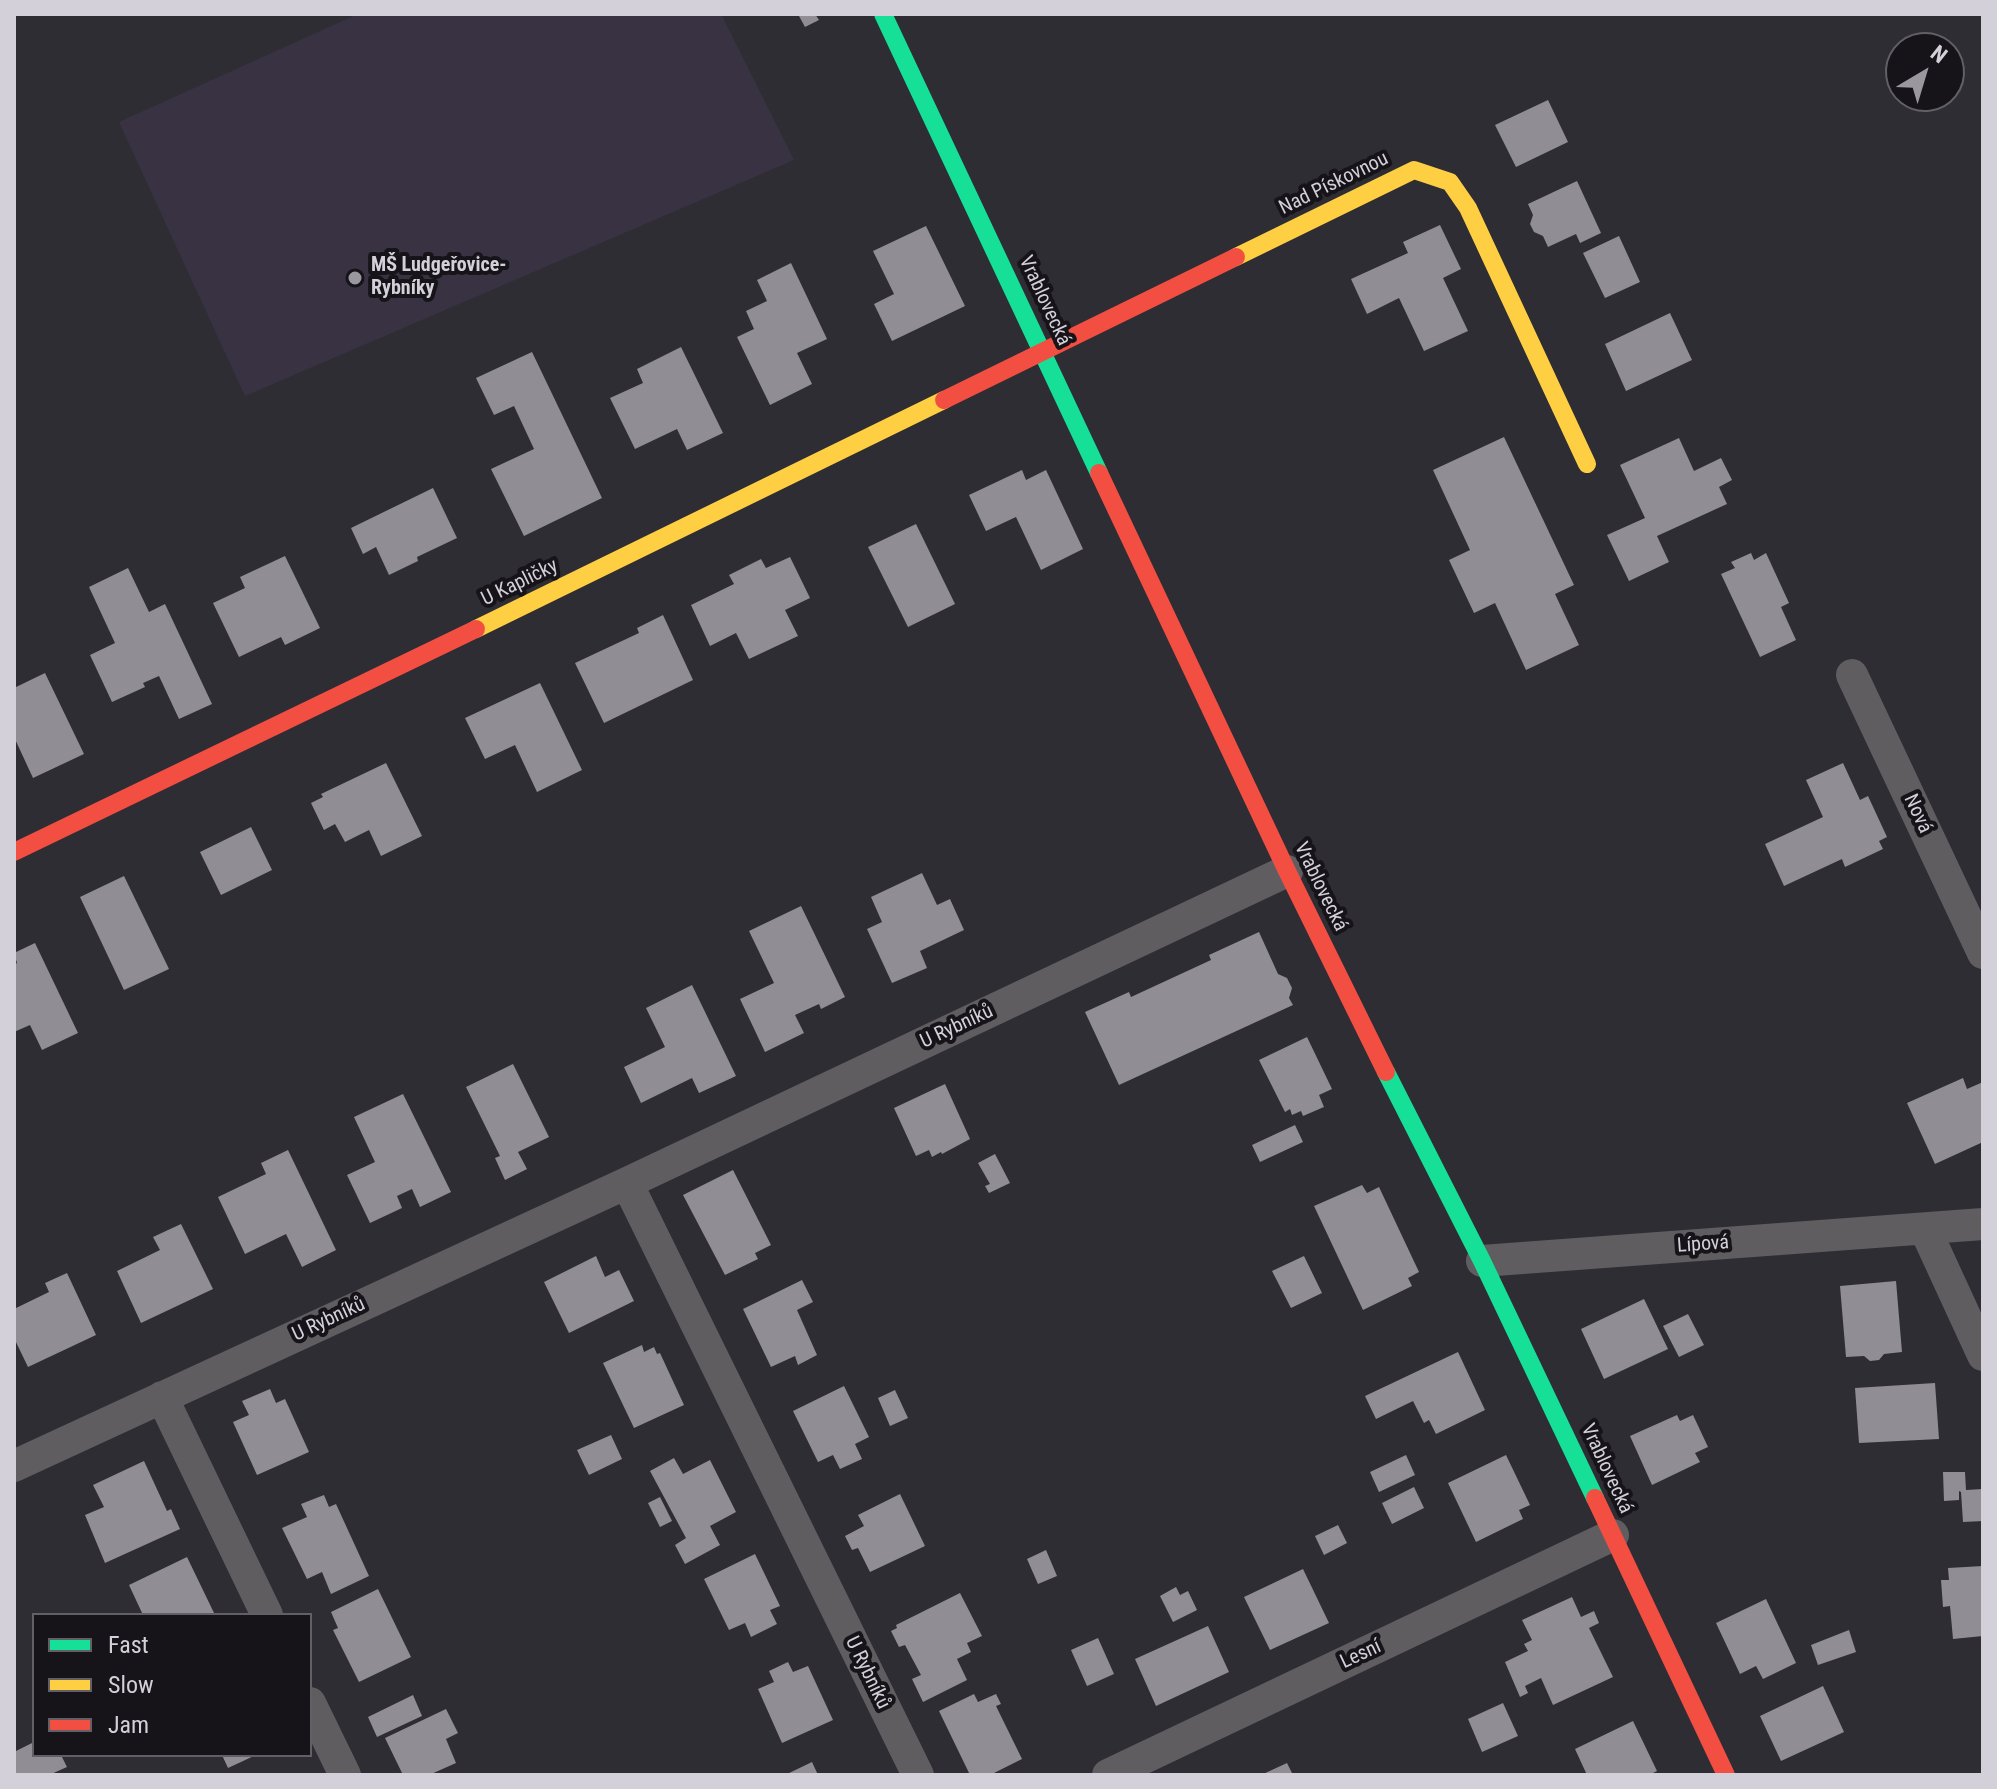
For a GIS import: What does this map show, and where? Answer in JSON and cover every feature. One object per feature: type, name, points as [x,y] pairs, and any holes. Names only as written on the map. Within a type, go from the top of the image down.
[{"type":"street","name":"Vrablovecká","points":[[883,14],[1287,871],[1482,1261],[1726,1775]]},
{"type":"street","name":"Nad Pískovnou","points":[[1043,350],[1414,170],[1450,182],[1468,208],[1587,464]]},
{"type":"street","name":"U Kapličky","points":[[14,852],[1043,350]]},
{"type":"street","name":"Nová","points":[[1852,675],[1983,953]]},
{"type":"street","name":"U Rybníků","points":[[14,1466],[627,1183],[1287,871]]},
{"type":"street","name":"U Rybníků","points":[[627,1183],[918,1775]]},
{"type":"street","name":"Lípová","points":[[1482,1261],[1983,1224]]},
{"type":"street","points":[[1925,1229],[1983,1355]]},
{"type":"street","points":[[162,1397],[266,1613]]},
{"type":"street","name":"Lesní","points":[[1108,1775],[1613,1535]]},
{"type":"street","points":[[312,1707],[345,1775]]},
{"type":"shaded area","name":"MŠ Ludgeřovice- Rybníky","points":[[358,14],[721,14],[794,160],[245,396],[119,122]]},
{"type":"building","points":[[815,14],[819,20],[805,27],[799,16]]},
{"type":"building","points":[[1548,100],[1568,142],[1516,167],[1495,125]]},
{"type":"building","points":[[1577,181],[1601,233],[1580,243],[1576,234],[1548,247],[1543,236],[1534,232],[1530,224],[1533,215],[1528,204]]},
{"type":"building","points":[[1440,225],[1461,269],[1443,278],[1468,331],[1424,351],[1399,298],[1367,314],[1351,279],[1408,253],[1403,242]]},
{"type":"building","points":[[926,226],[965,306],[892,341],[874,304],[894,294],[873,251]]},
{"type":"building","points":[[1619,236],[1640,282],[1605,298],[1583,253]]},
{"type":"building","points":[[791,263],[827,339],[797,353],[812,384],[770,405],[737,337],[754,329],[746,311],[767,301],[757,280]]},
{"type":"building","points":[[1670,313],[1692,360],[1626,391],[1605,344]]},
{"type":"building","points":[[681,347],[723,433],[687,450],[677,429],[635,449],[610,398],[643,383],[637,369]]},
{"type":"building","points":[[532,352],[602,498],[524,536],[491,469],[534,449],[514,406],[494,415],[476,378]]},
{"type":"building","points":[[1504,437],[1574,585],[1555,594],[1579,645],[1526,670],[1495,603],[1474,613],[1449,560],[1470,550],[1433,470]]},
{"type":"building","points":[[1679,438],[1694,471],[1721,458],[1732,480],[1719,487],[1727,504],[1657,536],[1669,562],[1629,581],[1607,535],[1645,518],[1620,465]]},
{"type":"building","points":[[1022,470],[1026,480],[1046,470],[1083,549],[1041,570],[1016,517],[986,531],[969,495]]},
{"type":"building","points":[[433,488],[457,538],[417,557],[418,561],[389,575],[376,547],[363,554],[351,528]]},
{"type":"building","points":[[916,524],[955,604],[908,627],[868,547]]},
{"type":"building","points":[[1751,553],[1754,560],[1766,553],[1789,603],[1781,607],[1796,640],[1760,657],[1721,574],[1735,568],[1731,562]]},
{"type":"building","points":[[285,556],[320,628],[285,645],[281,637],[239,657],[213,603],[245,588],[240,577]]},
{"type":"building","points":[[790,557],[810,598],[785,610],[798,636],[749,659],[736,633],[710,646],[691,605],[734,584],[729,575],[761,559],[766,568]]},
{"type":"building","points":[[128,568],[149,612],[165,604],[212,704],[179,719],[159,676],[143,683],[145,687],[112,702],[90,655],[115,643],[89,587]]},
{"type":"building","points":[[663,615],[693,680],[604,723],[575,663],[639,633],[637,628]]},
{"type":"building","points":[[45,673],[84,754],[33,778],[14,737],[14,688]]},
{"type":"building","points":[[540,683],[582,770],[537,792],[515,745],[485,759],[465,718]]},
{"type":"building","points":[[386,763],[422,836],[381,856],[369,830],[345,842],[335,824],[324,830],[311,803],[323,797],[321,794]]},
{"type":"building","points":[[1843,763],[1860,800],[1868,796],[1887,837],[1879,841],[1883,849],[1845,867],[1842,859],[1784,886],[1765,844],[1823,817],[1806,780]]},
{"type":"building","points":[[251,827],[272,870],[221,895],[200,852]]},
{"type":"building","points":[[922,873],[937,905],[950,899],[964,930],[920,951],[927,968],[892,983],[867,929],[882,922],[871,897]]},
{"type":"building","points":[[124,876],[169,969],[124,990],[80,897]]},
{"type":"building","points":[[801,906],[845,997],[821,1009],[819,1004],[795,1015],[804,1033],[765,1052],[740,999],[774,983],[749,931]]},
{"type":"building","points":[[1259,932],[1278,974],[1287,978],[1292,988],[1289,998],[1293,1005],[1119,1085],[1085,1012],[1129,992],[1131,997],[1211,960],[1209,955]]},
{"type":"building","points":[[35,943],[78,1033],[42,1050],[30,1025],[14,1032],[14,965],[17,963],[14,953]]},
{"type":"building","points":[[692,985],[736,1076],[699,1093],[692,1078],[641,1103],[624,1067],[665,1047],[646,1008]]},
{"type":"building","points":[[1307,1037],[1332,1089],[1319,1095],[1324,1107],[1303,1116],[1301,1111],[1292,1115],[1290,1109],[1285,1112],[1259,1060]]},
{"type":"building","points":[[513,1064],[549,1137],[518,1152],[527,1169],[505,1180],[495,1158],[500,1156],[466,1087]]},
{"type":"building","points":[[1963,1078],[1967,1089],[1983,1082],[1983,1142],[1935,1164],[1907,1103]]},
{"type":"building","points":[[945,1084],[970,1139],[942,1154],[932,1157],[929,1150],[916,1156],[894,1108]]},
{"type":"building","points":[[403,1094],[451,1192],[420,1207],[412,1189],[397,1196],[402,1208],[370,1223],[347,1175],[375,1162],[354,1117]]},
{"type":"building","points":[[1295,1125],[1303,1142],[1260,1162],[1252,1145]]},
{"type":"building","points":[[288,1150],[336,1250],[302,1267],[286,1234],[245,1254],[218,1197],[266,1174],[261,1163]]},
{"type":"building","points":[[995,1154],[1010,1183],[989,1193],[985,1186],[990,1184],[978,1163]]},
{"type":"building","points":[[733,1170],[771,1245],[755,1253],[758,1259],[725,1275],[683,1195]]},
{"type":"building","points":[[1362,1185],[1367,1193],[1379,1187],[1419,1272],[1408,1278],[1412,1286],[1363,1310],[1314,1206]]},
{"type":"building","points":[[181,1224],[213,1289],[141,1323],[117,1271],[160,1250],[153,1237]]},
{"type":"building","points":[[596,1256],[605,1277],[619,1270],[634,1301],[569,1333],[544,1282]]},
{"type":"building","points":[[1304,1256],[1322,1293],[1291,1308],[1272,1271]]},
{"type":"building","points":[[67,1273],[96,1335],[28,1367],[14,1338],[14,1309],[49,1292],[45,1283]]},
{"type":"building","points":[[802,1280],[813,1302],[797,1310],[817,1355],[798,1365],[795,1356],[771,1367],[743,1309]]},
{"type":"building","points":[[1896,1281],[1902,1352],[1884,1354],[1879,1360],[1870,1361],[1864,1356],[1846,1357],[1840,1286]]},
{"type":"building","points":[[1644,1299],[1668,1349],[1604,1379],[1581,1329]]},
{"type":"building","points":[[1688,1314],[1704,1345],[1679,1357],[1663,1326]]},
{"type":"building","points":[[642,1345],[644,1352],[654,1347],[657,1354],[660,1353],[684,1405],[634,1428],[603,1363]]},
{"type":"building","points":[[1458,1352],[1485,1410],[1436,1434],[1429,1420],[1424,1423],[1413,1401],[1376,1419],[1365,1396]]},
{"type":"building","points":[[1935,1383],[1939,1439],[1859,1443],[1855,1388]]},
{"type":"building","points":[[844,1386],[869,1437],[855,1444],[862,1459],[840,1469],[833,1455],[818,1462],[793,1411]]},
{"type":"building","points":[[270,1389],[276,1403],[285,1399],[309,1452],[257,1475],[233,1422],[249,1415],[242,1401]]},
{"type":"building","points":[[895,1390],[908,1418],[890,1426],[878,1398]]},
{"type":"building","points":[[1677,1415],[1680,1421],[1693,1415],[1708,1447],[1695,1453],[1700,1462],[1652,1485],[1630,1436]]},
{"type":"building","points":[[611,1435],[622,1459],[589,1475],[577,1450]]},
{"type":"building","points":[[1406,1455],[1415,1475],[1379,1492],[1370,1472]]},
{"type":"building","points":[[1506,1455],[1530,1505],[1519,1510],[1523,1519],[1476,1542],[1448,1483]]},
{"type":"building","points":[[674,1458],[683,1474],[710,1460],[736,1512],[710,1526],[720,1545],[685,1564],[675,1545],[686,1538],[650,1471]]},
{"type":"building","points":[[144,1461],[167,1511],[171,1509],[180,1529],[105,1563],[85,1515],[104,1507],[93,1485]]},
{"type":"building","points":[[1943,1472],[1965,1472],[1966,1490],[1983,1489],[1983,1521],[1963,1522],[1961,1492],[1959,1500],[1944,1501]]},
{"type":"building","points":[[1414,1487],[1424,1508],[1392,1524],[1382,1503]]},
{"type":"building","points":[[900,1494],[925,1546],[870,1572],[858,1548],[852,1550],[845,1536],[864,1526],[858,1515]]},
{"type":"building","points":[[324,1495],[329,1507],[336,1504],[369,1576],[331,1594],[322,1572],[307,1579],[282,1528],[307,1517],[301,1504]]},
{"type":"building","points":[[660,1497],[672,1521],[660,1527],[648,1503]]},
{"type":"building","points":[[1338,1525],[1347,1543],[1324,1555],[1315,1536]]},
{"type":"building","points":[[1046,1550],[1057,1576],[1038,1584],[1027,1559]]},
{"type":"building","points":[[755,1554],[780,1606],[770,1610],[777,1624],[751,1637],[745,1623],[729,1630],[704,1579]]},
{"type":"building","points":[[187,1557],[214,1613],[142,1613],[129,1585]]},
{"type":"building","points":[[1983,1566],[1983,1636],[1953,1639],[1950,1606],[1943,1607],[1941,1580],[1949,1580],[1948,1568]]},
{"type":"building","points":[[1303,1569],[1329,1623],[1270,1650],[1244,1597]]},
{"type":"building","points":[[1176,1587],[1180,1595],[1188,1591],[1197,1610],[1173,1622],[1160,1596]]},
{"type":"building","points":[[378,1589],[411,1657],[359,1682],[333,1630],[338,1628],[331,1612]]},
{"type":"building","points":[[960,1593],[982,1636],[967,1643],[971,1652],[957,1659],[967,1680],[923,1702],[912,1679],[921,1675],[905,1645],[899,1647],[891,1631],[897,1628],[896,1625]]},
{"type":"building","points":[[1572,1597],[1581,1617],[1594,1611],[1599,1623],[1589,1628],[1613,1677],[1553,1705],[1541,1678],[1525,1686],[1528,1693],[1520,1697],[1505,1662],[1528,1651],[1524,1644],[1532,1640],[1522,1620]]},
{"type":"building","points":[[1766,1599],[1796,1663],[1763,1679],[1756,1666],[1740,1674],[1716,1623]]},
{"type":"building","points":[[1208,1626],[1229,1672],[1156,1706],[1135,1659]]},
{"type":"building","points":[[1849,1630],[1856,1652],[1818,1665],[1811,1645]]},
{"type":"building","points":[[1098,1638],[1114,1674],[1087,1686],[1071,1650]]},
{"type":"building","points":[[788,1662],[793,1672],[808,1666],[833,1720],[782,1743],[758,1689],[774,1682],[769,1671]]},
{"type":"building","points":[[1823,1686],[1844,1732],[1781,1761],[1760,1716]]},
{"type":"building","points":[[974,1694],[978,1702],[996,1694],[1001,1704],[996,1706],[1022,1759],[990,1775],[970,1775],[939,1711]]},
{"type":"building","points":[[413,1695],[422,1716],[377,1737],[368,1717]]},
{"type":"building","points":[[1503,1703],[1518,1736],[1482,1752],[1468,1719]]},
{"type":"building","points":[[446,1709],[458,1733],[446,1739],[456,1763],[429,1775],[403,1775],[385,1738]]},
{"type":"building","points":[[1633,1721],[1657,1771],[1649,1775],[1587,1775],[1575,1749]]},
{"type":"building","points":[[32,1743],[32,1757],[62,1757],[67,1767],[49,1775],[14,1775],[14,1752]]},
{"type":"building","points":[[223,1757],[252,1757],[228,1768]]},
{"type":"building","points":[[812,1762],[818,1775],[785,1775]]},
{"type":"building","points":[[1287,1763],[1293,1775],[1261,1775]]},
{"type":"traffic: fast","points":[[883,14],[1099,473]]},
{"type":"traffic: fast","points":[[1386,1072],[1482,1261],[1595,1498]]},
{"type":"traffic: slow","points":[[1236,257],[1414,170],[1450,182],[1468,208],[1587,464]]},
{"type":"traffic: slow","points":[[476,629],[944,400]]},
{"type":"traffic: jam","points":[[944,400],[1236,257]]},
{"type":"traffic: jam","points":[[1099,473],[1287,871],[1386,1072]]},
{"type":"traffic: jam","points":[[14,852],[476,629]]},
{"type":"traffic: jam","points":[[1595,1498],[1726,1775]]},
{"type":"place","name":"MŠ Ludgeřovice- Rybníky","points":[[355,278]]}]
